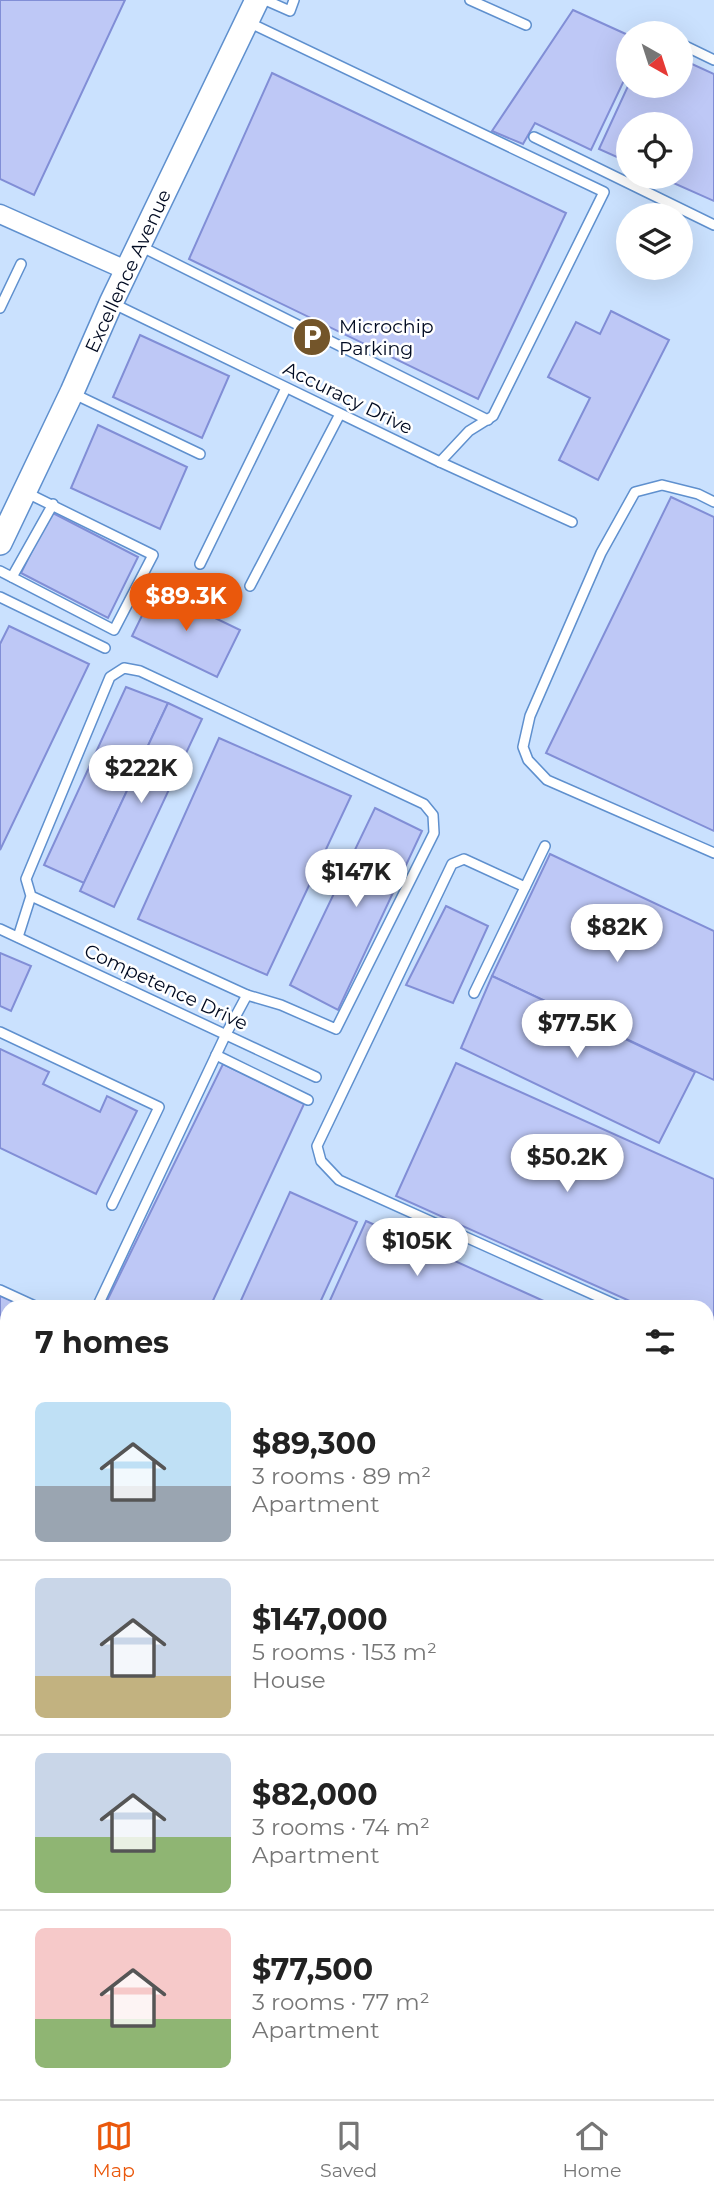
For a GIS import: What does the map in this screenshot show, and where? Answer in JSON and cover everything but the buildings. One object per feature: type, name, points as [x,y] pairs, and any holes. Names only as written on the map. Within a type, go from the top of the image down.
[{"type":"street","name":"Excellence Avenue","points":[[0,543],[72,393],[111,303],[257,0]]},
{"type":"street","points":[[0,214],[128,271]]},
{"type":"lane","points":[[265,0],[290,11],[295,0]]},
{"type":"lane","points":[[470,0],[526,25]]},
{"type":"lane","points":[[246,21],[604,192],[493,416],[469,431],[440,462]]},
{"type":"lane","points":[[693,50],[714,60]]},
{"type":"lane","points":[[534,137],[714,225]]},
{"type":"lane","points":[[140,246],[488,419]]},
{"type":"lane","points":[[0,308],[21,264]]},
{"type":"lane","name":"Accuracy Drive","points":[[111,303],[440,462],[572,522]]},
{"type":"lane","points":[[200,565],[286,388]]},
{"type":"lane","points":[[72,393],[200,454]]},
{"type":"lane","points":[[250,586],[340,414]]},
{"type":"lane","points":[[714,502],[698,494],[662,485],[635,492],[601,553],[530,716],[523,747],[528,760],[547,780],[714,853]]},
{"type":"lane","points":[[0,571],[114,630],[153,555],[23,491]]},
{"type":"lane","points":[[12,577],[53,504]]},
{"type":"lane","points":[[0,597],[105,648]]},
{"type":"lane","points":[[18,937],[31,896],[26,879],[39,846],[110,677],[124,668],[140,671],[424,804],[433,815],[434,833],[336,1029],[281,1005],[247,995],[31,896]]},
{"type":"lane","points":[[474,993],[545,846]]},
{"type":"lane","points":[[525,887],[464,859],[452,864],[317,1146],[321,1161],[339,1180],[605,1300]]},
{"type":"lane","name":"Competence Drive","points":[[0,929],[316,1077]]},
{"type":"lane","points":[[100,1300],[247,995]]},
{"type":"lane","points":[[0,1031],[159,1107],[112,1205]]},
{"type":"lane","points":[[216,1055],[308,1100]]},
{"type":"lane","points":[[0,1290],[22,1300]]},
{"type":"shaded area","points":[[0,0],[714,0],[714,1300],[0,1300]]},
{"type":"place","name":"Microchip Parking","points":[[312,337]]}]
